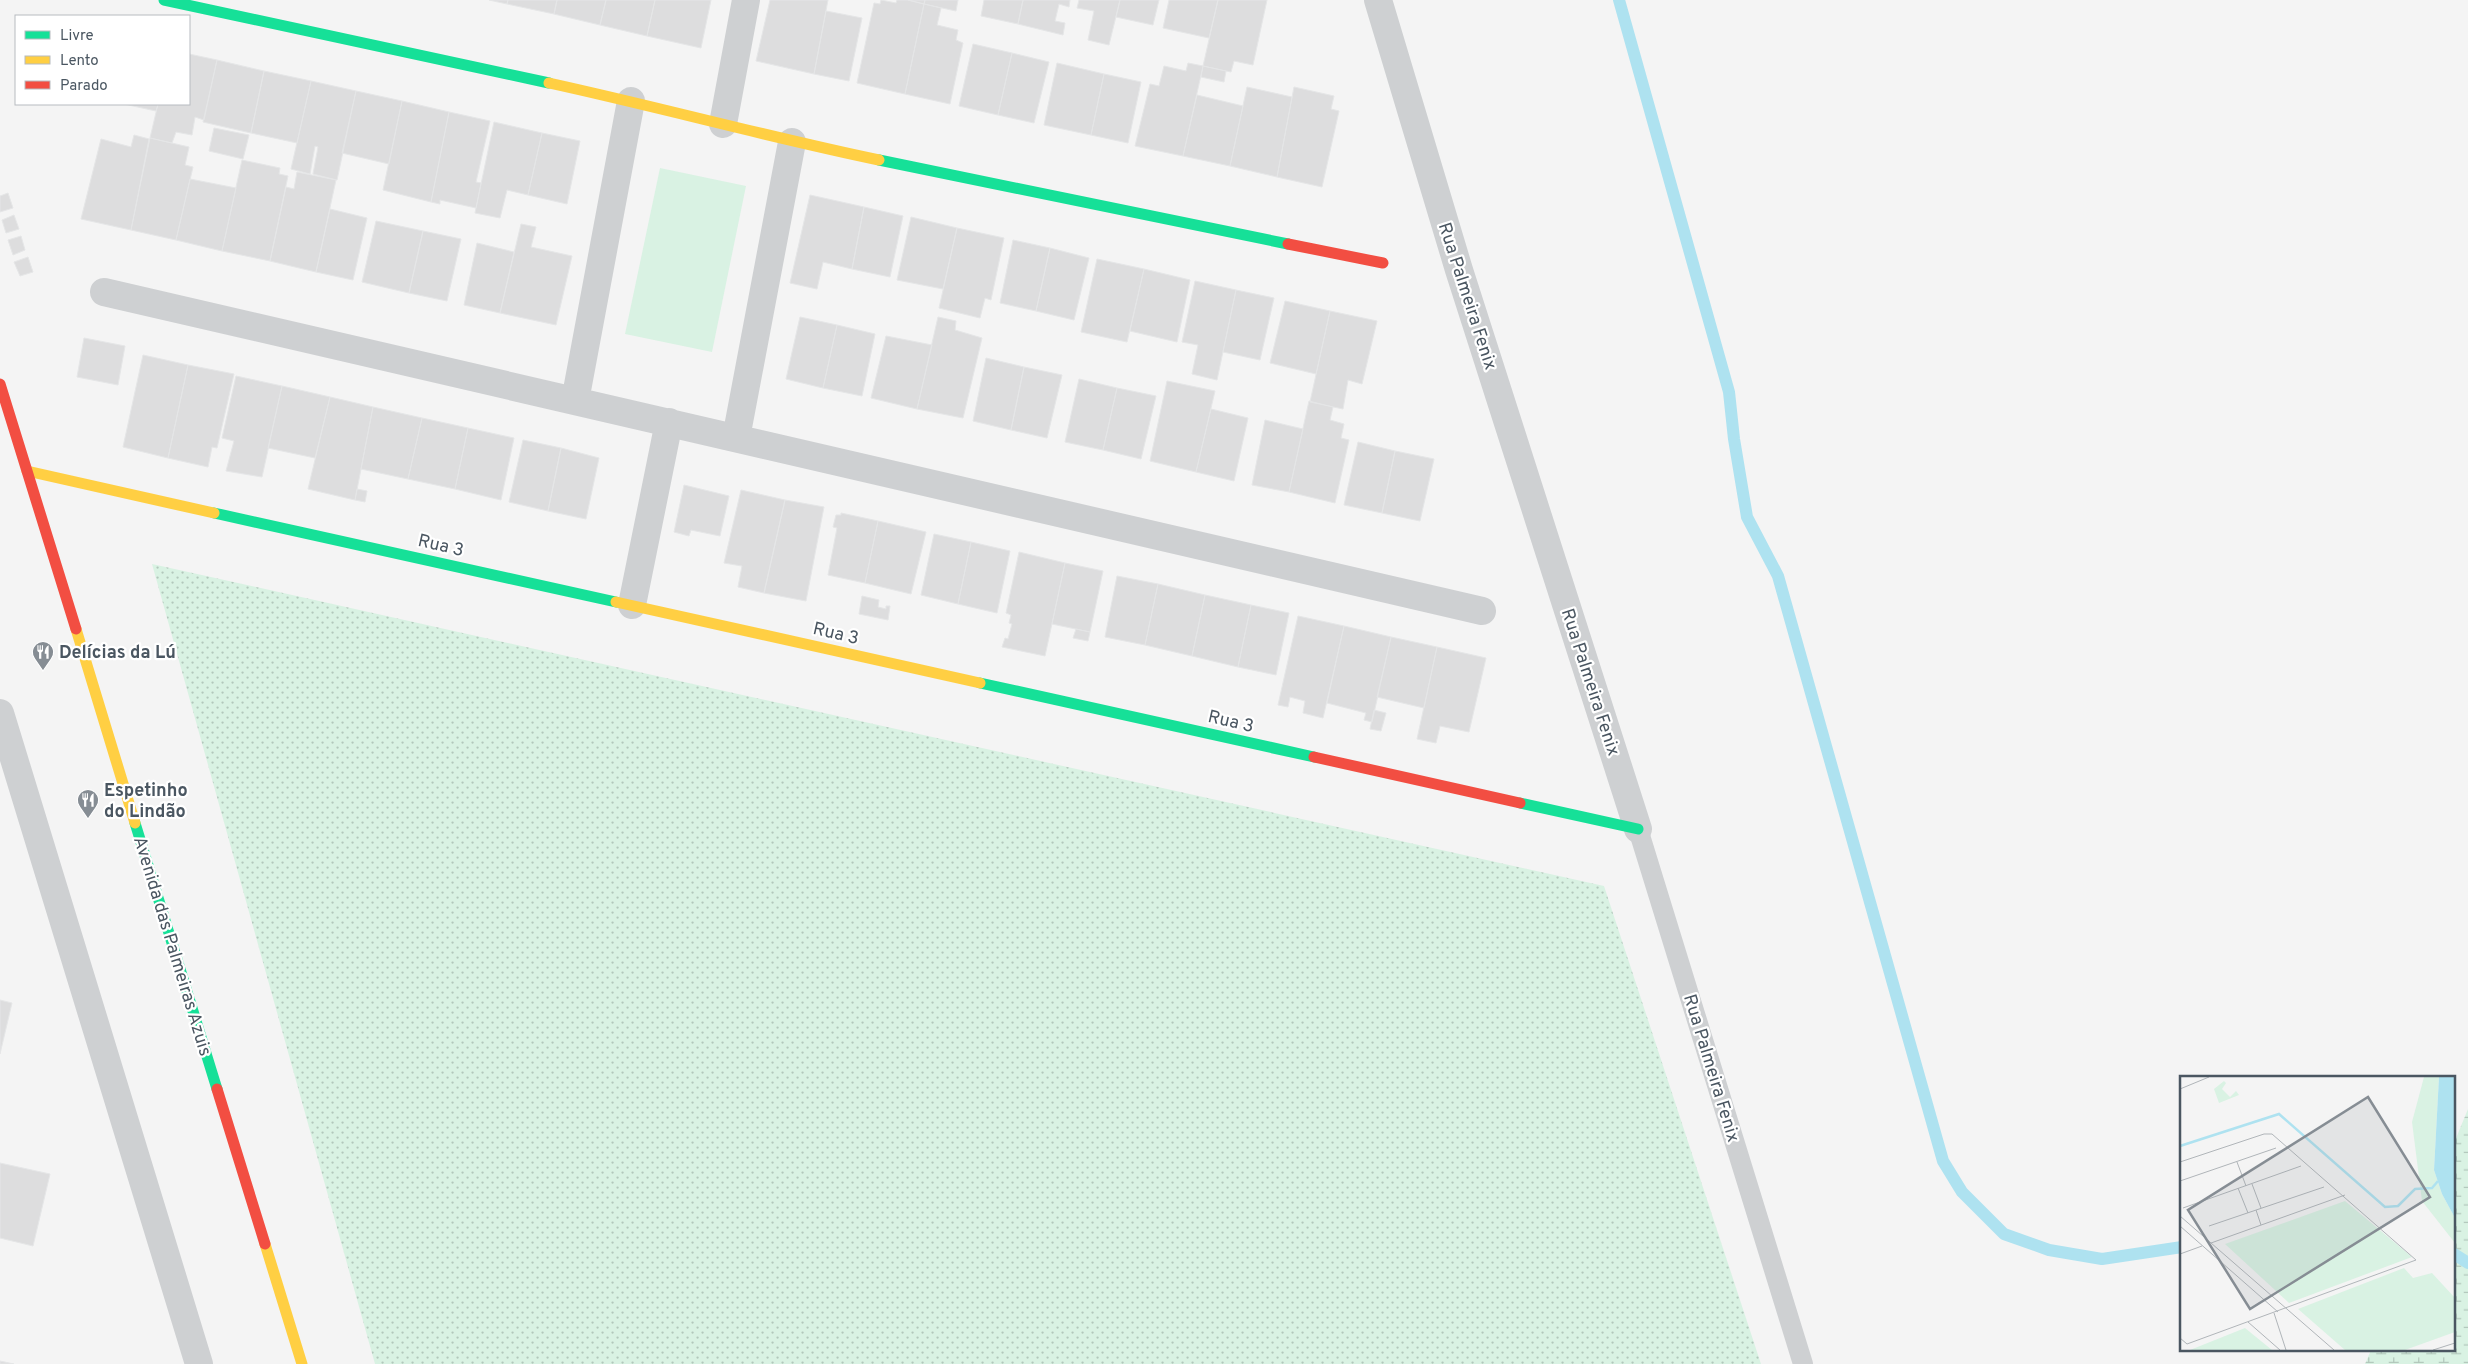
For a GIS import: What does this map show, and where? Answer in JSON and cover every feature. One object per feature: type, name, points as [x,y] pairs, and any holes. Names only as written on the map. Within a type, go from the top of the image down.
[{"type":"street","points":[[164,0],[631,100],[792,142],[1383,264]]},
{"type":"street","points":[[722,124],[746,0]]},
{"type":"street","name":"Rua Palmeira Fenix","points":[[1378,0],[1459,270],[1638,829]]},
{"type":"street","points":[[574,401],[631,100]]},
{"type":"street","points":[[736,438],[792,142]]},
{"type":"street","points":[[104,292],[1482,611]]},
{"type":"street","name":"Avenida das Palmeiras Azuis","points":[[0,384],[302,1364]]},
{"type":"street","points":[[632,605],[669,422]]},
{"type":"street","name":"Rua 3","points":[[27,470],[1638,829]]},
{"type":"street","points":[[0,713],[200,1364]]},
{"type":"lane","name":"Rua Palmeira Fenix","points":[[1638,829],[1803,1364]]},
{"type":"green space","points":[[660,168],[746,186],[712,352],[625,334]]},
{"type":"green space","points":[[152,564],[1604,886],[1761,1364],[375,1364]]},
{"type":"green space","points":[[2468,1109],[2468,1364],[2365,1364],[2370,1352],[2456,1352],[2456,1138]]},
{"type":"building","points":[[489,0],[508,0],[507,4]]},
{"type":"building","points":[[508,0],[557,0],[554,14],[507,4]]},
{"type":"building","points":[[557,0],[606,0],[600,25],[554,14]]},
{"type":"building","points":[[606,0],[655,0],[647,36],[600,25]]},
{"type":"building","points":[[655,0],[711,0],[701,48],[647,36]]},
{"type":"building","points":[[770,0],[828,0],[814,74],[756,61]]},
{"type":"building","points":[[881,0],[896,3],[897,0],[908,0],[924,4],[905,94],[857,83],[874,3],[880,4]]},
{"type":"building","points":[[908,0],[925,0],[924,4]]},
{"type":"building","points":[[925,0],[958,0],[956,11],[924,4]]},
{"type":"building","points":[[984,0],[1023,0],[1018,24],[981,16]]},
{"type":"building","points":[[1023,0],[1070,0],[1069,7],[1059,4],[1055,21],[1065,23],[1063,35],[1018,24]]},
{"type":"building","points":[[1079,0],[1120,0],[1109,45],[1088,40],[1094,11],[1077,8]]},
{"type":"building","points":[[1120,0],[1159,0],[1153,25],[1116,17]]},
{"type":"building","points":[[1169,0],[1218,0],[1209,38],[1163,28]]},
{"type":"building","points":[[1218,0],[1267,0],[1253,65],[1234,61],[1231,72],[1203,66]]},
{"type":"building","points":[[924,4],[941,8],[937,25],[958,30],[956,40],[963,43],[950,104],[905,94]]},
{"type":"building","points":[[826,11],[862,18],[849,81],[814,74]]},
{"type":"building","points":[[973,44],[1012,53],[998,115],[959,106]]},
{"type":"building","points":[[1012,53],[1049,62],[1034,123],[998,115]]},
{"type":"building","points":[[190,54],[217,60],[204,120],[195,117],[192,135],[176,132],[172,143],[150,138],[158,105],[190,105]]},
{"type":"building","points":[[217,60],[264,71],[251,133],[203,122]]},
{"type":"building","points":[[1057,63],[1104,74],[1091,135],[1044,125]]},
{"type":"building","points":[[1188,63],[1203,66],[1183,156],[1135,146],[1150,84],[1159,86],[1164,66],[1186,71]]},
{"type":"building","points":[[1203,66],[1226,71],[1224,82],[1201,77]]},
{"type":"building","points":[[264,71],[311,81],[297,143],[251,133]]},
{"type":"building","points":[[1104,74],[1141,82],[1128,143],[1091,135]]},
{"type":"building","points":[[311,81],[356,91],[337,180],[313,174],[318,147],[315,146],[310,174],[291,169]]},
{"type":"building","points":[[1247,87],[1292,97],[1277,177],[1230,166]]},
{"type":"building","points":[[1294,87],[1334,96],[1331,109],[1339,111],[1322,187],[1277,177]]},
{"type":"building","points":[[356,91],[402,101],[389,164],[342,153]]},
{"type":"building","points":[[1197,95],[1243,106],[1230,166],[1183,156]]},
{"type":"building","points":[[402,101],[449,112],[431,202],[383,190]]},
{"type":"building","points":[[129,105],[158,105],[156,111]]},
{"type":"building","points":[[449,112],[490,121],[476,182],[481,183],[476,208],[440,200],[440,204],[431,202]]},
{"type":"building","points":[[494,122],[542,133],[528,195],[507,190],[500,218],[475,213]]},
{"type":"building","points":[[214,128],[249,135],[243,159],[209,151]]},
{"type":"building","points":[[542,133],[580,141],[567,204],[528,195]]},
{"type":"building","points":[[134,135],[149,139],[131,230],[81,219],[101,139],[131,147]]},
{"type":"building","points":[[150,138],[189,147],[185,165],[193,167],[176,240],[131,230]]},
{"type":"building","points":[[242,160],[280,168],[279,174],[288,176],[270,261],[222,251]]},
{"type":"building","points":[[297,172],[336,180],[316,272],[270,261],[286,187],[294,189]]},
{"type":"building","points":[[190,179],[236,188],[222,251],[176,240]]},
{"type":"building","points":[[8,193],[13,208],[0,212],[0,196]]},
{"type":"building","points":[[810,195],[864,207],[852,269],[823,262],[817,289],[790,283]]},
{"type":"building","points":[[864,207],[903,216],[890,277],[852,269]]},
{"type":"building","points":[[330,209],[367,218],[353,280],[316,272]]},
{"type":"building","points":[[14,215],[19,229],[6,233],[2,220]]},
{"type":"building","points":[[911,217],[957,228],[943,289],[897,280]]},
{"type":"building","points":[[376,221],[423,231],[409,293],[362,282]]},
{"type":"building","points":[[521,224],[536,227],[531,247],[572,256],[556,325],[500,313]]},
{"type":"building","points":[[957,228],[1004,238],[991,300],[985,298],[980,318],[939,308]]},
{"type":"building","points":[[423,231],[461,239],[447,301],[409,293]]},
{"type":"building","points":[[21,236],[25,250],[13,255],[8,240]]},
{"type":"building","points":[[1013,240],[1050,248],[1036,311],[1000,303]]},
{"type":"building","points":[[477,243],[514,252],[500,313],[464,305]]},
{"type":"building","points":[[1050,248],[1089,258],[1074,320],[1036,311]]},
{"type":"building","points":[[28,257],[33,272],[20,276],[14,262]]},
{"type":"building","points":[[1097,259],[1144,269],[1127,342],[1081,332]]},
{"type":"building","points":[[1144,269],[1190,280],[1177,342],[1130,331]]},
{"type":"building","points":[[1195,281],[1236,290],[1217,380],[1192,374],[1198,345],[1182,342]]},
{"type":"building","points":[[1236,290],[1274,298],[1260,360],[1223,352]]},
{"type":"building","points":[[1285,301],[1330,311],[1316,374],[1270,363]]},
{"type":"building","points":[[1330,311],[1377,321],[1362,384],[1348,380],[1343,409],[1310,402]]},
{"type":"building","points":[[800,317],[837,325],[823,388],[786,379]]},
{"type":"building","points":[[938,317],[956,321],[955,330],[982,338],[963,418],[917,409]]},
{"type":"building","points":[[837,325],[875,334],[862,396],[823,388]]},
{"type":"building","points":[[886,336],[932,345],[917,409],[871,398]]},
{"type":"building","points":[[84,338],[125,346],[118,385],[77,377]]},
{"type":"building","points":[[143,355],[188,365],[168,458],[123,447]]},
{"type":"building","points":[[986,358],[1024,367],[1011,430],[973,421]]},
{"type":"building","points":[[188,365],[234,374],[217,448],[212,447],[208,467],[168,458]]},
{"type":"building","points":[[1024,367],[1062,375],[1047,438],[1011,430]]},
{"type":"building","points":[[236,376],[282,386],[262,477],[226,471],[234,441],[222,438]]},
{"type":"building","points":[[1079,379],[1117,388],[1103,450],[1065,442]]},
{"type":"building","points":[[1167,381],[1215,391],[1196,472],[1150,461]]},
{"type":"building","points":[[282,386],[330,397],[315,458],[268,448]]},
{"type":"building","points":[[1117,388],[1156,396],[1141,459],[1103,450]]},
{"type":"building","points":[[330,397],[373,407],[355,500],[308,489]]},
{"type":"building","points":[[1309,401],[1333,407],[1330,420],[1344,424],[1341,438],[1349,440],[1335,503],[1289,492]]},
{"type":"building","points":[[373,407],[422,418],[408,479],[361,469]]},
{"type":"building","points":[[1211,409],[1248,418],[1234,481],[1196,472]]},
{"type":"building","points":[[422,418],[468,428],[455,489],[408,479]]},
{"type":"building","points":[[1265,420],[1303,429],[1289,492],[1252,485]]},
{"type":"building","points":[[468,428],[514,438],[501,500],[455,489]]},
{"type":"building","points":[[523,440],[561,448],[548,511],[509,502]]},
{"type":"building","points":[[1358,442],[1395,451],[1382,513],[1344,505]]},
{"type":"building","points":[[561,448],[599,458],[586,519],[548,511]]},
{"type":"building","points":[[1395,451],[1434,459],[1420,521],[1382,513]]},
{"type":"building","points":[[684,485],[729,496],[720,536],[691,530],[689,536],[674,532]]},
{"type":"building","points":[[357,489],[367,491],[365,502],[355,500]]},
{"type":"building","points":[[741,490],[785,500],[764,593],[738,587],[742,566],[724,563]]},
{"type":"building","points":[[785,500],[824,507],[806,601],[764,593]]},
{"type":"building","points":[[841,513],[878,521],[865,583],[828,575],[837,528],[833,527],[836,515],[841,515]]},
{"type":"building","points":[[878,521],[926,532],[911,594],[865,583]]},
{"type":"building","points":[[934,534],[971,542],[958,604],[921,595]]},
{"type":"building","points":[[971,542],[1010,551],[997,613],[958,604]]},
{"type":"building","points":[[1019,552],[1065,563],[1045,656],[1002,647],[1005,638],[1008,639],[1012,624],[1009,623],[1011,615],[1006,613]]},
{"type":"building","points":[[1065,563],[1103,571],[1090,632],[1052,624]]},
{"type":"building","points":[[1117,576],[1158,584],[1145,645],[1105,637]]},
{"type":"building","points":[[1158,584],[1205,595],[1192,656],[1145,645]]},
{"type":"building","points":[[1205,595],[1251,605],[1238,667],[1192,656]]},
{"type":"building","points":[[862,596],[879,600],[878,607],[886,609],[886,606],[890,606],[888,620],[859,614]]},
{"type":"building","points":[[1251,605],[1289,613],[1276,675],[1238,667]]},
{"type":"building","points":[[1298,616],[1344,626],[1323,718],[1303,713],[1305,701],[1290,697],[1288,707],[1278,705]]},
{"type":"building","points":[[1344,626],[1391,637],[1372,722],[1364,720],[1366,713],[1327,703]]},
{"type":"building","points":[[1076,629],[1090,632],[1088,641],[1073,638]]},
{"type":"building","points":[[1391,637],[1437,647],[1424,708],[1377,697]]},
{"type":"building","points":[[1437,647],[1486,658],[1469,732],[1440,726],[1436,743],[1417,739]]},
{"type":"building","points":[[1374,710],[1386,713],[1381,731],[1370,729]]},
{"type":"building","points":[[0,1000],[12,1003],[0,1054]]},
{"type":"building","points":[[0,1163],[50,1174],[33,1246],[0,1238]]},
{"type":"building","points":[[0,1361],[14,1364],[0,1364]]},
{"type":"waterway","points":[[1619,0],[1729,392],[1734,439],[1747,517],[1778,576],[1943,1161],[1962,1192],[2004,1234],[2049,1250],[2102,1259],[2180,1247]]},
{"type":"waterway","points":[[2456,1255],[2468,1263]]},
{"type":"traffic: fast","points":[[164,0],[549,83]]},
{"type":"traffic: fast","points":[[879,160],[1288,244]]},
{"type":"traffic: fast","points":[[214,513],[616,602]]},
{"type":"traffic: fast","points":[[980,683],[1314,757]]},
{"type":"traffic: fast","points":[[1520,803],[1638,829]]},
{"type":"traffic: fast","points":[[135,823],[217,1089]]},
{"type":"traffic: slow","points":[[549,83],[879,160]]},
{"type":"traffic: slow","points":[[27,471],[214,513]]},
{"type":"traffic: slow","points":[[616,602],[980,683]]},
{"type":"traffic: slow","points":[[76,629],[135,823]]},
{"type":"traffic: slow","points":[[265,1244],[302,1364]]},
{"type":"traffic: jam","points":[[1288,244],[1383,263]]},
{"type":"traffic: jam","points":[[0,384],[76,629]]},
{"type":"traffic: jam","points":[[1314,757],[1520,803]]},
{"type":"traffic: jam","points":[[217,1089],[265,1244]]},
{"type":"place","name":"Delícias da Lú","points":[[43,671]]},
{"type":"place","name":"Espetinho do Lindão","points":[[88,819]]}]
